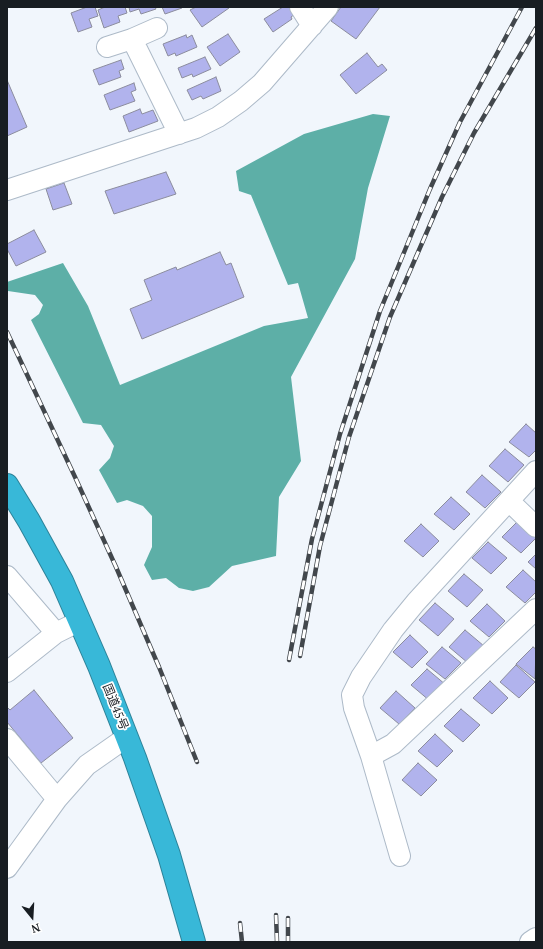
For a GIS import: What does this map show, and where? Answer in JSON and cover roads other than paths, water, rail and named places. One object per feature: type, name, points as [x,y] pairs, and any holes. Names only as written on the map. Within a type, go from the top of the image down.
[{"type":"highway","name":"国道45号","points":[[7,485],[29,521],[62,582],[80,621],[127,737],[168,855],[194,942]]},
{"type":"street","points":[[300,7],[312,26]]},
{"type":"street","points":[[7,190],[179,134],[196,128],[218,117],[241,101],[262,83],[328,7]]},
{"type":"street","points":[[107,47],[132,39],[157,28]]},
{"type":"street","points":[[132,39],[179,134]]},
{"type":"street","points":[[400,856],[371,756],[354,708],[352,695],[361,677],[393,630],[416,602],[536,470]]},
{"type":"street","points":[[509,501],[536,527]]},
{"type":"street","points":[[7,576],[56,632]]},
{"type":"street","points":[[371,756],[393,744],[536,609]]},
{"type":"street","points":[[7,672],[56,632],[80,621]]},
{"type":"street","points":[[7,868],[57,799],[87,765],[127,737]]},
{"type":"street","points":[[7,739],[57,799]]},
{"type":"street","points":[[530,942],[536,938]]},
{"type":"railway","points":[[289,660],[312,539],[340,434],[380,311],[430,189],[460,122],[522,7]]},
{"type":"railway","points":[[300,656],[320,546],[349,437],[390,317],[442,197],[474,133],[536,28]]},
{"type":"railway","points":[[7,332],[116,567],[159,667],[197,762]]},
{"type":"railway","points":[[276,915],[277,942]]},
{"type":"railway","points":[[288,918],[288,942]]},
{"type":"railway","points":[[240,923],[242,942]]}]
